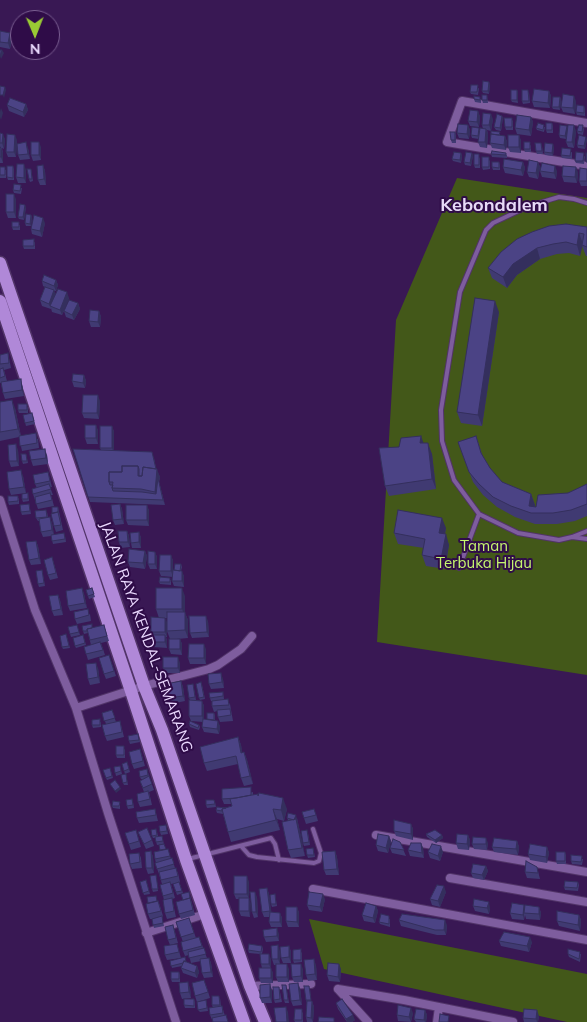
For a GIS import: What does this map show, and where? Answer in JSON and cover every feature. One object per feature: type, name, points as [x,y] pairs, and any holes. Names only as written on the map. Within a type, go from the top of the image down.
[{"type":"highway","name":"JALAN RAYA KENDAL-SEMARANG","points":[[0,263],[131,691],[186,860],[244,1022]]},
{"type":"highway","name":"JALAN RAYA KENDAL-SEMARANG","points":[[0,303],[162,730],[250,986],[265,1022]]},
{"type":"street","points":[[587,123],[462,101],[447,142],[587,166]]},
{"type":"street","points":[[0,500],[35,610],[76,708],[176,1022]]},
{"type":"street","points":[[76,708],[218,665],[241,648],[252,636]]},
{"type":"street","points":[[376,835],[587,872]]},
{"type":"street","points":[[450,878],[587,902]]},
{"type":"street","points":[[314,888],[587,940]]},
{"type":"street","points":[[146,932],[205,914]]},
{"type":"street","points":[[250,986],[311,984]]},
{"type":"street","points":[[368,1022],[338,989],[403,1003],[439,1007],[478,1018],[513,1022]]},
{"type":"street","points":[[437,1022],[439,1007]]},
{"type":"lane","points":[[587,203],[574,198],[559,197],[529,206],[493,223],[486,230],[460,292],[441,410],[442,441],[454,480],[479,514],[518,534],[559,540],[572,537],[587,530]]},
{"type":"lane","points":[[459,568],[479,514]]},
{"type":"lane","points":[[572,537],[587,539]]},
{"type":"lane","points":[[241,846],[249,855],[279,860],[319,861],[321,853],[313,829]]},
{"type":"lane","points":[[186,860],[271,838],[275,844],[279,860]]},
{"type":"green space","name":"Taman Terbuka Hijau","points":[[457,178],[587,198],[587,675],[377,642],[396,320]]},
{"type":"green space","points":[[309,919],[587,974],[587,1022],[567,1022],[324,969]]},
{"type":"building","points":[[0,31],[10,33],[8,43],[0,42]]},
{"type":"building","points":[[483,81],[489,82],[488,91],[482,91]]},
{"type":"building","points":[[471,85],[478,85],[477,92],[470,92]]},
{"type":"building","points":[[0,86],[5,87],[3,95],[0,95]]},
{"type":"building","points":[[534,89],[549,91],[548,103],[532,101]]},
{"type":"building","points":[[511,90],[517,90],[517,100],[511,100]]},
{"type":"building","points":[[522,90],[528,90],[529,101],[522,101]]},
{"type":"building","points":[[563,94],[574,96],[573,108],[561,107]]},
{"type":"building","points":[[482,95],[487,95],[487,100],[482,100]]},
{"type":"building","points":[[474,96],[480,97],[480,100],[474,99]]},
{"type":"building","points":[[553,97],[560,97],[559,107],[552,107]]},
{"type":"building","points":[[10,98],[26,104],[23,112],[7,105]]},
{"type":"building","points":[[577,105],[584,106],[584,113],[576,112]]},
{"type":"building","points":[[470,110],[478,111],[477,122],[468,121]]},
{"type":"building","points":[[483,113],[491,114],[489,125],[482,125]]},
{"type":"building","points":[[497,114],[502,116],[500,128],[494,127]]},
{"type":"building","points":[[517,115],[531,117],[529,130],[515,128]]},
{"type":"building","points":[[504,118],[512,118],[512,127],[505,127]]},
{"type":"building","points":[[538,123],[544,125],[543,130],[536,128]]},
{"type":"building","points":[[546,123],[552,123],[552,130],[546,130]]},
{"type":"building","points":[[458,124],[468,125],[467,134],[457,133]]},
{"type":"building","points":[[560,125],[567,126],[565,136],[559,135]]},
{"type":"building","points":[[568,125],[574,125],[572,142],[566,142]]},
{"type":"building","points":[[579,125],[583,125],[582,132],[577,131]]},
{"type":"building","points":[[472,127],[479,128],[478,136],[471,135]]},
{"type":"building","points":[[480,128],[486,129],[485,142],[478,142]]},
{"type":"building","points":[[491,131],[500,132],[499,135],[491,134]]},
{"type":"building","points":[[450,132],[455,132],[455,140],[451,140]]},
{"type":"building","points":[[0,133],[3,134],[2,143],[0,143]]},
{"type":"building","points":[[7,134],[15,135],[14,152],[6,152]]},
{"type":"building","points":[[491,134],[505,136],[504,145],[490,143]]},
{"type":"building","points":[[508,135],[519,135],[519,147],[508,147]]},
{"type":"building","points":[[579,135],[586,137],[584,146],[577,145]]},
{"type":"building","points":[[26,142],[28,154],[18,155],[17,144]]},
{"type":"building","points":[[31,142],[39,142],[39,155],[31,155]]},
{"type":"building","points":[[524,142],[530,142],[530,149],[524,149]]},
{"type":"building","points":[[535,143],[541,143],[542,151],[536,151]]},
{"type":"building","points":[[545,143],[553,144],[552,153],[544,152]]},
{"type":"building","points":[[562,148],[571,149],[570,156],[561,155]]},
{"type":"building","points":[[492,151],[506,153],[506,155],[491,154]]},
{"type":"building","points":[[454,152],[461,153],[460,160],[452,159]]},
{"type":"building","points":[[466,152],[472,153],[470,163],[464,162]]},
{"type":"building","points":[[576,152],[584,153],[583,161],[575,161]]},
{"type":"building","points":[[474,154],[479,154],[479,165],[474,165]]},
{"type":"building","points":[[482,157],[489,157],[489,167],[482,167]]},
{"type":"building","points":[[504,159],[523,162],[521,170],[503,167]]},
{"type":"building","points":[[529,160],[538,162],[536,173],[527,172]]},
{"type":"building","points":[[492,162],[499,162],[499,168],[492,167]]},
{"type":"building","points":[[542,163],[555,166],[554,173],[540,171]]},
{"type":"building","points":[[17,164],[24,164],[24,178],[16,177]]},
{"type":"building","points":[[43,165],[44,179],[38,180],[37,166]]},
{"type":"building","points":[[7,166],[13,166],[13,178],[7,177]]},
{"type":"building","points":[[563,166],[576,167],[575,177],[562,176]]},
{"type":"building","points":[[0,167],[5,167],[5,175],[0,175]]},
{"type":"building","points":[[580,168],[587,169],[587,181],[579,181]]},
{"type":"building","points":[[27,169],[31,169],[32,179],[29,179]]},
{"type":"building","points":[[14,184],[21,185],[20,191],[13,190]]},
{"type":"building","points":[[6,194],[14,194],[14,212],[6,212]]},
{"type":"building","points":[[20,204],[25,205],[23,217],[18,217]]},
{"type":"building","points":[[26,214],[31,215],[30,224],[25,223]]},
{"type":"building","points":[[34,215],[43,218],[40,231],[31,229]]},
{"type":"building","points":[[12,222],[19,222],[19,227],[12,227]]},
{"type":"building","points":[[566,224],[587,227],[587,247],[582,245],[584,234],[579,233],[577,245],[566,242],[537,248],[513,264],[503,277],[488,268],[501,252],[517,239],[549,226]]},
{"type":"building","points":[[34,239],[34,246],[23,246],[23,240]]},
{"type":"building","points":[[44,275],[56,280],[54,286],[42,281]]},
{"type":"building","points":[[45,287],[54,290],[49,304],[40,300]]},
{"type":"building","points":[[58,289],[67,292],[60,310],[50,306]]},
{"type":"building","points":[[475,298],[495,301],[478,415],[457,412]]},
{"type":"building","points":[[69,300],[78,303],[72,315],[64,311]]},
{"type":"building","points":[[90,310],[99,311],[98,322],[89,321]]},
{"type":"building","points":[[8,353],[9,363],[0,364],[0,355]]},
{"type":"building","points":[[3,368],[5,376],[0,378],[0,369]]},
{"type":"building","points":[[73,374],[84,375],[83,383],[72,381]]},
{"type":"building","points":[[21,379],[22,390],[3,393],[1,382]]},
{"type":"building","points":[[83,395],[98,395],[97,413],[82,413]]},
{"type":"building","points":[[12,400],[18,429],[0,432],[0,402]]},
{"type":"building","points":[[18,404],[27,404],[27,410],[18,410]]},
{"type":"building","points":[[32,413],[34,421],[25,423],[23,415]]},
{"type":"building","points":[[85,425],[96,425],[96,438],[85,438]]},
{"type":"building","points":[[100,426],[112,426],[112,448],[100,448]]},
{"type":"building","points":[[36,433],[37,443],[20,446],[19,436]]},
{"type":"building","points":[[421,436],[420,443],[428,443],[432,479],[385,486],[379,448],[399,447],[401,438]]},
{"type":"building","points":[[476,436],[481,453],[490,468],[502,482],[531,494],[529,506],[536,507],[538,495],[568,493],[587,484],[587,504],[571,510],[553,513],[531,513],[493,497],[469,472],[458,442]]},
{"type":"building","points":[[16,444],[17,461],[9,461],[8,445]]},
{"type":"building","points":[[45,449],[46,458],[31,460],[29,451]]},
{"type":"building","points":[[73,449],[152,452],[156,469],[143,467],[142,476],[139,476],[138,466],[122,466],[122,472],[109,472],[109,482],[110,485],[113,485],[113,491],[156,494],[158,478],[163,500],[88,497]]},
{"type":"building","points":[[21,454],[26,454],[27,461],[22,461]]},
{"type":"building","points":[[122,466],[138,466],[138,476],[142,476],[143,467],[157,469],[155,492],[141,489],[112,488],[113,482],[109,482],[109,472],[122,472]]},
{"type":"building","points":[[21,470],[24,487],[9,489],[7,472]]},
{"type":"building","points":[[48,472],[50,481],[35,484],[33,475]]},
{"type":"building","points":[[49,484],[51,489],[33,494],[32,489]]},
{"type":"building","points":[[28,493],[28,499],[22,499],[22,494]]},
{"type":"building","points":[[50,493],[52,500],[36,504],[35,497]]},
{"type":"building","points":[[8,496],[18,496],[18,501],[8,502]]},
{"type":"building","points":[[29,504],[30,511],[21,512],[20,505]]},
{"type":"building","points":[[120,504],[122,519],[113,520],[111,505]]},
{"type":"building","points":[[126,505],[147,505],[147,520],[126,520]]},
{"type":"building","points":[[52,507],[58,507],[58,512],[52,513]]},
{"type":"building","points":[[46,510],[47,517],[36,518],[35,511]]},
{"type":"building","points":[[398,510],[442,518],[439,533],[446,534],[441,559],[422,555],[425,539],[394,533]]},
{"type":"building","points":[[58,512],[61,525],[54,526],[51,514]]},
{"type":"building","points":[[50,517],[52,530],[41,532],[39,519]]},
{"type":"building","points":[[118,531],[127,531],[128,542],[119,542]]},
{"type":"building","points":[[139,532],[139,542],[131,543],[130,533]]},
{"type":"building","points":[[64,533],[65,539],[52,541],[51,535]]},
{"type":"building","points":[[36,541],[39,558],[29,560],[26,542]]},
{"type":"building","points":[[129,549],[145,551],[143,563],[128,562]]},
{"type":"building","points":[[148,551],[155,552],[155,564],[148,564]]},
{"type":"building","points":[[160,555],[171,555],[171,571],[159,571]]},
{"type":"building","points":[[52,557],[56,573],[48,575],[44,560]]},
{"type":"building","points":[[175,564],[181,564],[180,571],[174,570]]},
{"type":"building","points":[[42,570],[44,583],[38,584],[36,571]]},
{"type":"building","points":[[173,570],[182,571],[182,581],[172,581]]},
{"type":"building","points":[[160,577],[170,578],[170,582],[159,582]]},
{"type":"building","points":[[82,588],[85,603],[68,606],[66,591]]},
{"type":"building","points":[[92,588],[94,594],[88,596],[86,590]]},
{"type":"building","points":[[156,588],[182,588],[182,609],[156,609]]},
{"type":"building","points":[[58,595],[61,609],[52,611],[49,596]]},
{"type":"building","points":[[88,609],[89,615],[75,619],[74,612]]},
{"type":"building","points":[[167,612],[185,612],[185,630],[167,631]]},
{"type":"building","points":[[189,616],[206,616],[207,632],[190,633]]},
{"type":"building","points":[[151,617],[165,618],[165,632],[151,632]]},
{"type":"building","points":[[92,624],[92,628],[83,631],[82,626]]},
{"type":"building","points":[[77,625],[79,632],[70,634],[68,627]]},
{"type":"building","points":[[104,625],[107,636],[90,640],[87,629]]},
{"type":"building","points":[[66,634],[69,646],[62,647],[60,636]]},
{"type":"building","points":[[83,635],[85,643],[75,646],[73,638]]},
{"type":"building","points":[[152,635],[165,635],[165,642],[152,642]]},
{"type":"building","points":[[169,639],[180,639],[180,649],[169,649]]},
{"type":"building","points":[[100,642],[103,650],[86,654],[84,647]]},
{"type":"building","points":[[189,644],[204,644],[204,658],[188,658]]},
{"type":"building","points":[[109,655],[114,671],[104,674],[99,658]]},
{"type":"building","points":[[163,657],[178,657],[178,668],[163,668]]},
{"type":"building","points":[[96,663],[98,677],[88,679],[86,664]]},
{"type":"building","points":[[221,673],[222,682],[209,684],[208,674]]},
{"type":"building","points":[[181,681],[183,696],[168,698],[166,684]]},
{"type":"building","points":[[201,682],[204,697],[199,698],[196,684]]},
{"type":"building","points":[[193,684],[195,697],[189,698],[187,685]]},
{"type":"building","points":[[223,692],[223,696],[210,698],[209,693]]},
{"type":"building","points":[[228,699],[229,705],[212,706],[212,701]]},
{"type":"building","points":[[189,700],[202,701],[202,716],[189,716]]},
{"type":"building","points":[[230,709],[231,715],[218,717],[217,710]]},
{"type":"building","points":[[112,710],[115,718],[104,721],[102,713]]},
{"type":"building","points":[[207,713],[214,713],[214,720],[207,719]]},
{"type":"building","points":[[100,719],[100,725],[92,725],[92,720]]},
{"type":"building","points":[[203,719],[218,721],[217,729],[202,727]]},
{"type":"building","points":[[120,721],[122,732],[105,736],[102,725]]},
{"type":"building","points":[[190,721],[199,725],[198,728],[189,724]]},
{"type":"building","points":[[138,734],[139,740],[129,741],[128,736]]},
{"type":"building","points":[[238,737],[241,753],[244,752],[250,776],[241,778],[236,756],[204,763],[200,747]]},
{"type":"building","points":[[116,746],[124,746],[124,755],[116,755]]},
{"type":"building","points":[[140,749],[143,761],[132,764],[129,752]]},
{"type":"building","points":[[127,762],[129,769],[124,771],[122,764]]},
{"type":"building","points":[[120,766],[121,771],[115,773],[114,767]]},
{"type":"building","points":[[110,768],[112,776],[106,778],[103,770]]},
{"type":"building","points":[[147,769],[148,775],[140,777],[139,771]]},
{"type":"building","points":[[126,774],[127,782],[123,783],[121,775]]},
{"type":"building","points":[[149,776],[152,784],[143,788],[140,781]]},
{"type":"building","points":[[115,780],[120,787],[115,791],[110,784]]},
{"type":"building","points":[[251,787],[251,795],[222,799],[222,789]]},
{"type":"building","points":[[148,791],[150,799],[138,802],[137,794]]},
{"type":"building","points":[[259,793],[283,798],[281,810],[273,809],[276,820],[228,832],[222,809],[232,806],[230,799],[258,794],[258,796]]},
{"type":"building","points":[[132,799],[133,805],[127,806],[126,800]]},
{"type":"building","points":[[206,800],[214,800],[215,804],[206,805]]},
{"type":"building","points":[[113,801],[120,802],[119,806],[112,806]]},
{"type":"building","points":[[217,807],[226,808],[222,809],[222,811],[216,810]]},
{"type":"building","points":[[155,809],[156,815],[137,818],[136,812]]},
{"type":"building","points":[[314,809],[316,815],[304,818],[302,812]]},
{"type":"building","points":[[288,813],[296,815],[294,820],[287,818]]},
{"type":"building","points":[[296,819],[302,848],[288,850],[282,822]]},
{"type":"building","points":[[394,820],[411,824],[411,834],[394,831]]},
{"type":"building","points":[[166,825],[167,831],[160,832],[159,826]]},
{"type":"building","points":[[147,828],[152,840],[144,844],[138,832]]},
{"type":"building","points":[[156,829],[157,835],[152,836],[151,830]]},
{"type":"building","points":[[136,830],[139,841],[129,844],[125,833]]},
{"type":"building","points":[[307,830],[309,842],[303,843],[301,831]]},
{"type":"building","points":[[435,830],[442,835],[435,840],[426,834]]},
{"type":"building","points":[[378,834],[389,836],[386,848],[376,845]]},
{"type":"building","points":[[457,834],[468,835],[467,844],[456,843]]},
{"type":"building","points":[[162,836],[163,841],[156,842],[155,837]]},
{"type":"building","points":[[473,837],[486,838],[486,844],[472,844]]},
{"type":"building","points":[[494,838],[517,841],[516,849],[492,847]]},
{"type":"building","points":[[393,839],[400,842],[404,850],[390,848]]},
{"type":"building","points":[[411,843],[421,843],[422,853],[408,850]]},
{"type":"building","points":[[164,844],[166,849],[160,850],[159,845]]},
{"type":"building","points":[[432,844],[441,846],[438,856],[428,852]]},
{"type":"building","points":[[530,844],[547,847],[546,857],[528,854]]},
{"type":"building","points":[[313,848],[314,855],[307,855],[306,849]]},
{"type":"building","points":[[168,849],[170,856],[155,859],[154,852]]},
{"type":"building","points":[[151,851],[152,868],[146,868],[145,852]]},
{"type":"building","points":[[335,851],[337,869],[324,870],[322,852]]},
{"type":"building","points":[[556,852],[565,852],[565,861],[556,861]]},
{"type":"building","points":[[139,853],[140,862],[130,864],[129,854]]},
{"type":"building","points":[[571,855],[582,856],[581,862],[571,861]]},
{"type":"building","points":[[172,858],[174,864],[157,869],[155,863]]},
{"type":"building","points":[[526,861],[537,867],[538,873],[525,872]]},
{"type":"building","points":[[473,864],[486,866],[482,875],[471,873]]},
{"type":"building","points":[[176,868],[178,876],[161,880],[159,872]]},
{"type":"building","points":[[156,875],[158,889],[152,889],[150,876]]},
{"type":"building","points":[[234,876],[247,876],[247,894],[234,894]]},
{"type":"building","points":[[146,880],[149,891],[143,893],[140,882]]},
{"type":"building","points":[[565,881],[578,882],[577,888],[564,887]]},
{"type":"building","points":[[170,882],[173,893],[163,896],[160,885]]},
{"type":"building","points":[[179,882],[182,891],[176,892],[173,884]]},
{"type":"building","points":[[437,885],[444,886],[438,901],[430,899]]},
{"type":"building","points":[[267,888],[270,911],[262,912],[259,889]]},
{"type":"building","points":[[189,892],[190,898],[183,900],[181,894]]},
{"type":"building","points":[[250,892],[255,892],[256,912],[252,912]]},
{"type":"building","points":[[309,892],[323,894],[320,907],[307,905]]},
{"type":"building","points":[[275,894],[276,904],[271,904],[270,895]]},
{"type":"building","points":[[156,896],[157,901],[148,903],[147,897]]},
{"type":"building","points":[[172,898],[174,911],[165,913],[163,900]]},
{"type":"building","points":[[190,898],[193,910],[179,914],[176,902]]},
{"type":"building","points":[[239,898],[249,898],[249,911],[239,911]]},
{"type":"building","points":[[474,899],[489,902],[487,908],[473,906]]},
{"type":"building","points":[[158,901],[161,911],[148,914],[146,904]]},
{"type":"building","points":[[366,903],[376,906],[373,918],[362,915]]},
{"type":"building","points":[[512,903],[524,905],[523,915],[510,913]]},
{"type":"building","points":[[525,905],[539,907],[539,914],[524,913]]},
{"type":"building","points":[[286,907],[297,907],[297,922],[286,921]]},
{"type":"building","points":[[557,911],[579,915],[578,925],[557,921]]},
{"type":"building","points":[[270,912],[280,913],[280,922],[269,922]]},
{"type":"building","points":[[381,914],[389,916],[389,924],[379,922]]},
{"type":"building","points":[[402,914],[445,920],[444,930],[435,930],[399,920]]},
{"type":"building","points":[[162,916],[163,923],[153,925],[152,919]]},
{"type":"building","points":[[189,918],[194,933],[181,937],[176,922]]},
{"type":"building","points":[[173,925],[176,938],[168,940],[165,927]]},
{"type":"building","points":[[277,928],[277,936],[264,937],[263,930]]},
{"type":"building","points":[[504,932],[530,937],[527,946],[499,941]]},
{"type":"building","points":[[199,937],[202,946],[183,951],[181,942]]},
{"type":"building","points":[[177,944],[179,952],[165,955],[164,946]]},
{"type":"building","points":[[249,944],[262,946],[261,952],[248,950]]},
{"type":"building","points":[[278,945],[278,959],[272,959],[271,946]]},
{"type":"building","points":[[289,946],[289,957],[281,958],[280,947]]},
{"type":"building","points":[[204,948],[206,954],[189,958],[188,952]]},
{"type":"building","points":[[301,949],[301,960],[293,960],[293,950]]},
{"type":"building","points":[[568,949],[580,952],[579,959],[568,954]]},
{"type":"building","points":[[260,954],[269,954],[269,964],[261,964]]},
{"type":"building","points":[[185,957],[186,962],[171,966],[170,961]]},
{"type":"building","points":[[209,958],[211,972],[202,973],[200,959]]},
{"type":"building","points":[[314,959],[315,974],[306,975],[304,960]]},
{"type":"building","points":[[184,961],[197,966],[195,973],[181,968]]},
{"type":"building","points":[[328,963],[339,964],[338,977],[327,975]]},
{"type":"building","points":[[276,964],[287,964],[287,977],[276,977]]},
{"type":"building","points":[[291,964],[301,964],[301,976],[292,977]]},
{"type":"building","points":[[259,968],[271,968],[271,978],[259,978]]},
{"type":"building","points":[[171,972],[179,972],[179,979],[171,979]]},
{"type":"building","points":[[204,980],[208,992],[195,996],[192,983]]},
{"type":"building","points":[[188,982],[189,992],[180,993],[179,983]]},
{"type":"building","points":[[298,983],[300,1000],[291,1001],[289,984]]},
{"type":"building","points":[[270,984],[270,997],[260,998],[260,985]]},
{"type":"building","points":[[282,985],[286,985],[288,1000],[284,1000]]},
{"type":"building","points":[[304,986],[309,986],[311,1000],[306,1000]]},
{"type":"building","points":[[273,987],[279,987],[280,999],[274,1000]]},
{"type":"building","points":[[212,996],[219,996],[220,1005],[212,1005]]},
{"type":"building","points":[[184,999],[194,999],[194,1006],[184,1005]]},
{"type":"building","points":[[342,999],[353,1015],[346,1019],[336,1003]]},
{"type":"building","points":[[206,1000],[207,1008],[198,1010],[197,1002]]},
{"type":"building","points":[[307,1001],[312,1001],[311,1018],[306,1017]]},
{"type":"building","points":[[398,1005],[411,1008],[409,1017],[397,1015]]},
{"type":"building","points":[[222,1006],[223,1013],[210,1015],[209,1008]]},
{"type":"building","points":[[286,1007],[287,1022],[276,1022],[274,1008]]},
{"type":"building","points":[[295,1009],[302,1009],[302,1020],[294,1020]]},
{"type":"building","points":[[416,1009],[425,1010],[424,1020],[414,1019]]},
{"type":"building","points":[[524,1009],[537,1010],[536,1019],[523,1018]]},
{"type":"building","points":[[440,1014],[449,1016],[448,1022],[439,1022]]},
{"type":"building","points":[[226,1015],[228,1022],[213,1022],[212,1018]]},
{"type":"building","points":[[319,1017],[334,1018],[334,1022],[318,1022]]},
{"type":"district","name":"Kebondalem","points":[[494,206]]}]
